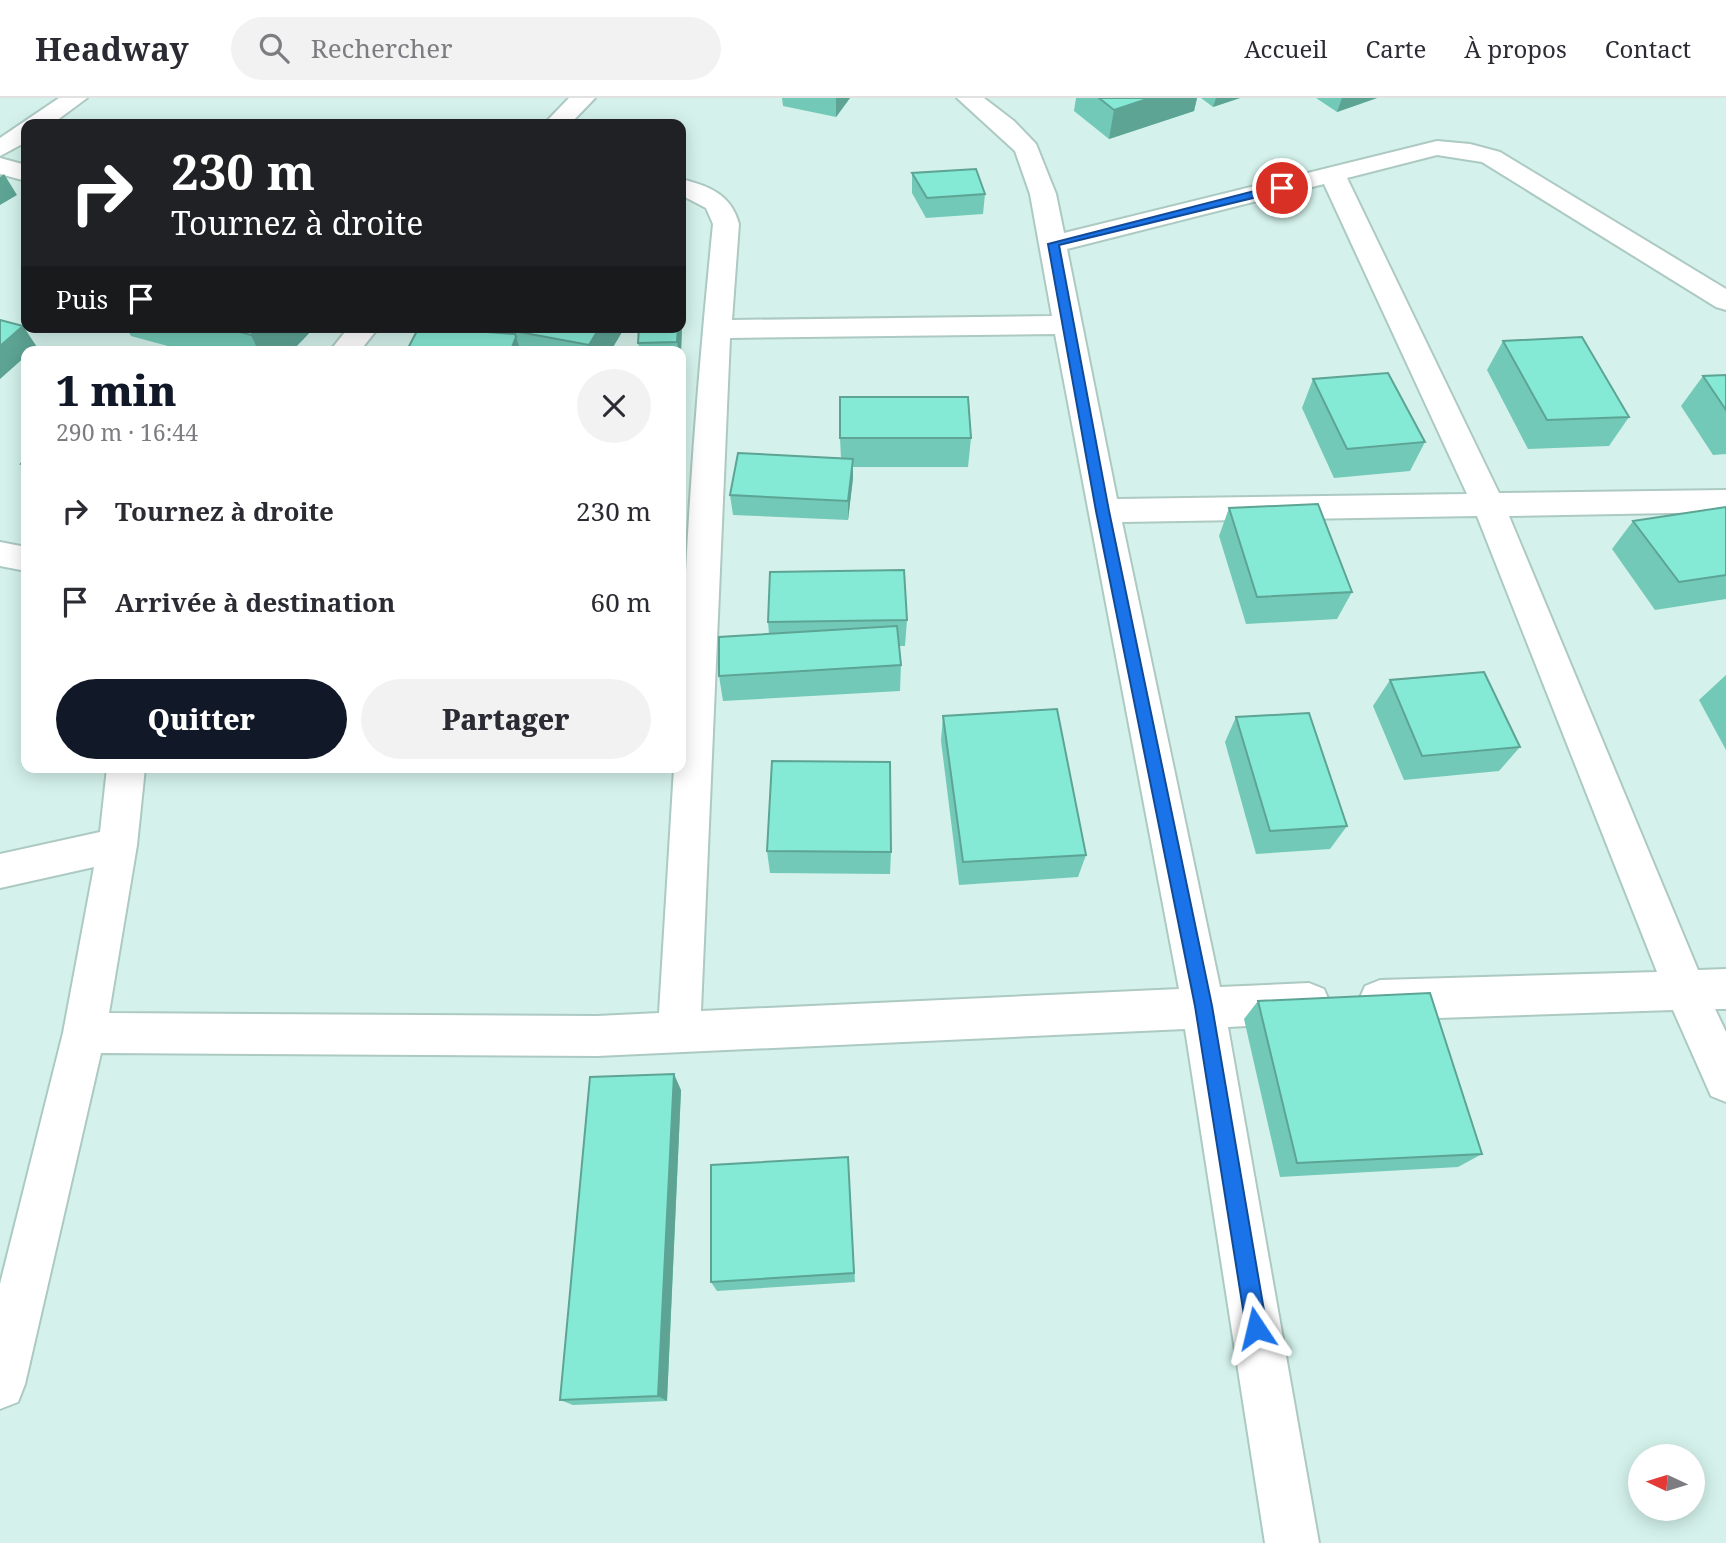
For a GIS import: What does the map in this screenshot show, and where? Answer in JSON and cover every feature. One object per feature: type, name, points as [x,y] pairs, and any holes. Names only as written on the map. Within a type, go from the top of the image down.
[{"type":"street","points":[[561,119],[583,98]]},
{"type":"street","points":[[969,98],[1005,126],[1027,149],[1043,194],[1103,511],[1203,1006],[1292,1543]]},
{"type":"street","points":[[43,119],[72,99]]},
{"type":"street","points":[[0,149],[21,134]]},
{"type":"street","points":[[1053,244],[1437,148],[1470,151],[1491,158],[1726,302]]},
{"type":"street","points":[[0,166],[21,172]]},
{"type":"street","points":[[1333,175],[1489,506],[1706,990],[1726,1081]]},
{"type":"street","points":[[686,189],[715,200],[724,210],[726,223],[717,329],[694,451],[686,761]]},
{"type":"street","points":[[717,329],[1069,325]]},
{"type":"street","points":[[1103,511],[1726,501]]},
{"type":"street","points":[[0,554],[21,558]]},
{"type":"street","points":[[1,1386],[84,1033],[118,845],[125,773]]},
{"type":"street","points":[[679,1032],[686,773]]},
{"type":"street","points":[[0,871],[118,845]]},
{"type":"street","points":[[84,1033],[389,1037],[597,1036],[1203,1006],[1706,990]]},
{"type":"building","points":[[1099,98],[1150,98],[1114,110]]},
{"type":"building","points":[[976,169],[985,194],[927,198],[912,173]]},
{"type":"building","points":[[0,320],[21,325],[21,328],[0,346]]},
{"type":"building","points":[[416,333],[501,333],[515,334],[516,337],[512,346],[409,346]]},
{"type":"building","points":[[525,333],[596,333],[589,345]]},
{"type":"building","points":[[639,333],[678,333],[677,342],[638,343]]},
{"type":"building","points":[[1582,337],[1629,417],[1547,420],[1503,341]]},
{"type":"building","points":[[1388,373],[1425,442],[1347,449],[1313,379]]},
{"type":"building","points":[[1726,375],[1726,410],[1703,376]]},
{"type":"building","points":[[840,397],[968,397],[971,438],[840,438]]},
{"type":"building","points":[[738,453],[853,459],[848,501],[730,495]]},
{"type":"building","points":[[1318,504],[1352,592],[1257,597],[1229,508]]},
{"type":"building","points":[[1726,507],[1726,575],[1679,582],[1633,521]]},
{"type":"building","points":[[904,570],[907,620],[768,622],[770,572]]},
{"type":"building","points":[[897,626],[901,665],[719,676],[719,637]]},
{"type":"building","points":[[1484,672],[1520,747],[1422,756],[1390,680]]},
{"type":"building","points":[[1057,709],[1086,855],[963,862],[943,716]]},
{"type":"building","points":[[1309,713],[1347,826],[1270,831],[1236,717]]},
{"type":"building","points":[[772,761],[890,762],[891,852],[767,851]]},
{"type":"building","points":[[1430,993],[1482,1154],[1297,1163],[1258,1001]]},
{"type":"building","points":[[674,1074],[658,1396],[560,1400],[590,1077]]},
{"type":"building","points":[[848,1157],[854,1273],[711,1282],[711,1165]]},
{"type":"route","points":[[1256,1328],[1203,1006],[1103,511],[1053,244],[1282,188]]}]
